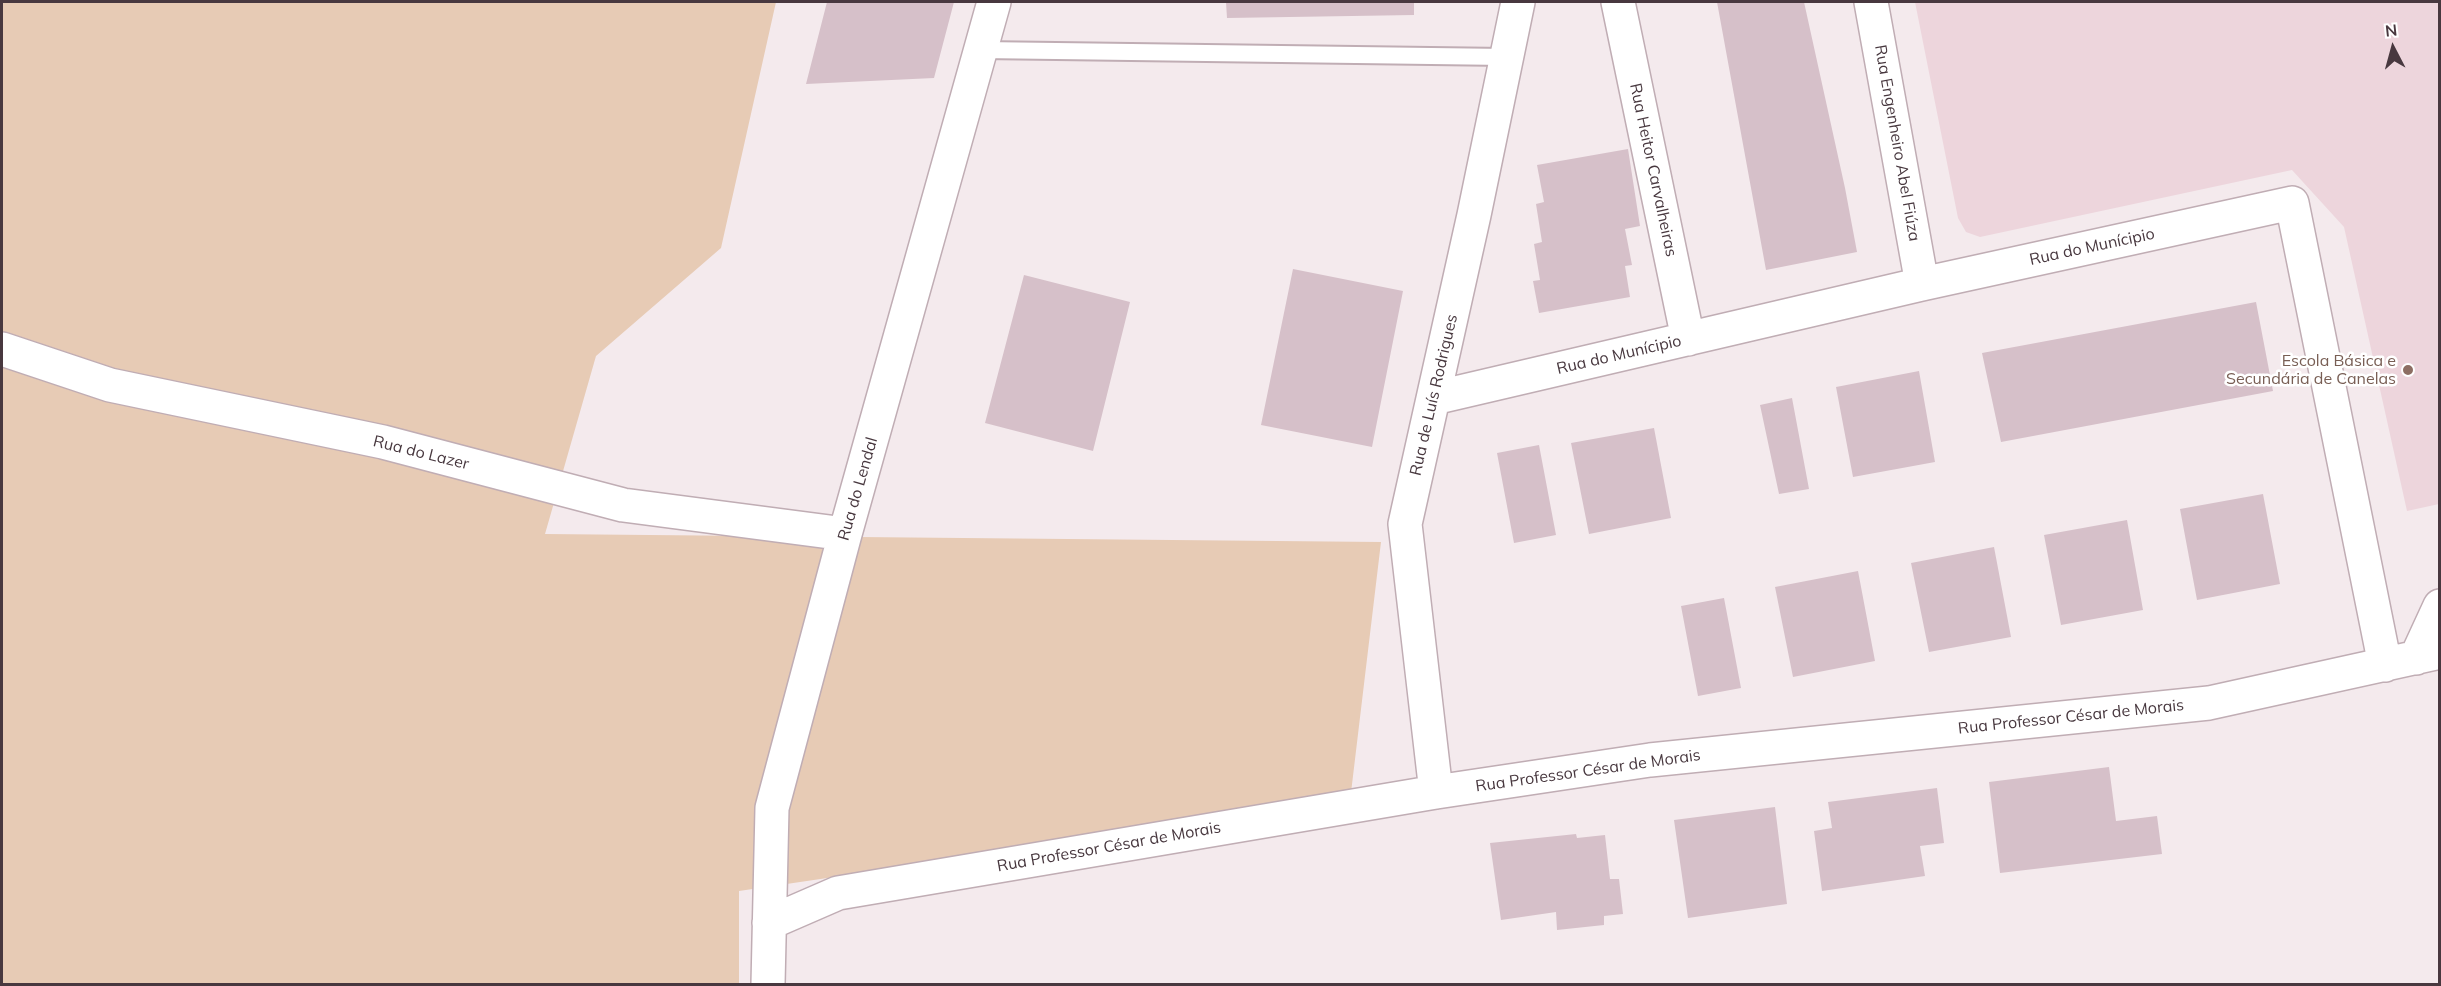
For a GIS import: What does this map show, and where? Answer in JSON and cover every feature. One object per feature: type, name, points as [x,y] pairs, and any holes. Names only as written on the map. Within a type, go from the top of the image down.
[{"type":"street","name":"Rua do Lendal","points":[[768,984],[772,808],[845,534],[994,2]]},
{"type":"street","name":"Rua de Luís Rodrigues","points":[[1436,792],[1405,524],[1518,2]]},
{"type":"street","name":"Rua Heitor Carvalheiras","points":[[1618,2],[1688,339]]},
{"type":"street","name":"Rua Engenheiro Abel Fiúza","points":[[1871,2],[1922,284]]},
{"type":"street","name":"Rua do Munícipio","points":[[1434,398],[1922,284],[2292,203],[2413,658]]},
{"type":"street","name":"Rua do Lazer","points":[[2,349],[110,384],[383,442],[623,505],[845,534]]},
{"type":"street","points":[[2413,658],[2439,606]]},
{"type":"street","name":"Rua Professor César de Morais","points":[[769,923],[838,893],[1436,792],[1650,760],[2209,703],[2413,658]]},
{"type":"lane","points":[[981,50],[1506,57]]},
{"type":"shaded area","points":[[2,2],[776,2],[721,248],[596,356],[545,534],[1381,542],[1350,801],[739,891],[739,984],[2,984]]},
{"type":"shaded area","name":"Escola Básica e Secundária de Canelas","points":[[1915,2],[2439,2],[2439,504],[2407,511],[2344,227],[2292,170],[1980,237],[1966,232],[1958,218]]},
{"type":"building","points":[[827,2],[954,2],[934,78],[806,84]]},
{"type":"building","points":[[1226,2],[1414,2],[1414,15],[1227,18]]},
{"type":"building","points":[[1717,2],[1804,2],[1857,252],[1766,270]]},
{"type":"building","points":[[1628,149],[1640,226],[1625,229],[1632,265],[1625,266],[1630,297],[1539,313],[1533,281],[1540,280],[1534,244],[1542,242],[1536,204],[1544,202],[1537,165]]},
{"type":"building","points":[[1293,269],[1403,291],[1372,447],[1261,425]]},
{"type":"building","points":[[1024,275],[1130,302],[1093,451],[985,423]]},
{"type":"building","points":[[2256,302],[2273,391],[2001,442],[1982,353]]},
{"type":"building","points":[[1919,371],[1935,462],[1853,477],[1836,387]]},
{"type":"building","points":[[1792,398],[1809,489],[1779,494],[1760,405]]},
{"type":"building","points":[[1654,428],[1671,518],[1589,534],[1571,443]]},
{"type":"building","points":[[1539,445],[1556,535],[1514,543],[1497,453]]},
{"type":"building","points":[[2263,494],[2280,584],[2197,600],[2180,509]]},
{"type":"building","points":[[2127,520],[2143,610],[2061,625],[2044,535]]},
{"type":"building","points":[[1994,547],[2011,637],[1929,652],[1911,563]]},
{"type":"building","points":[[1858,571],[1875,661],[1793,677],[1775,587]]},
{"type":"building","points":[[1724,598],[1741,688],[1698,696],[1681,606]]},
{"type":"building","points":[[2109,767],[2116,821],[2157,816],[2162,854],[2000,873],[1989,782]]},
{"type":"building","points":[[1937,788],[1944,843],[1920,846],[1925,876],[1822,891],[1814,831],[1832,828],[1828,802]]},
{"type":"building","points":[[1775,807],[1787,904],[1688,918],[1674,820]]},
{"type":"building","points":[[1576,834],[1577,838],[1605,835],[1610,879],[1619,879],[1623,914],[1604,916],[1604,925],[1557,930],[1556,912],[1501,920],[1490,843]]},
{"type":"place","name":"Escola Básica e Secundária de Canelas","points":[[2408,370]]}]
